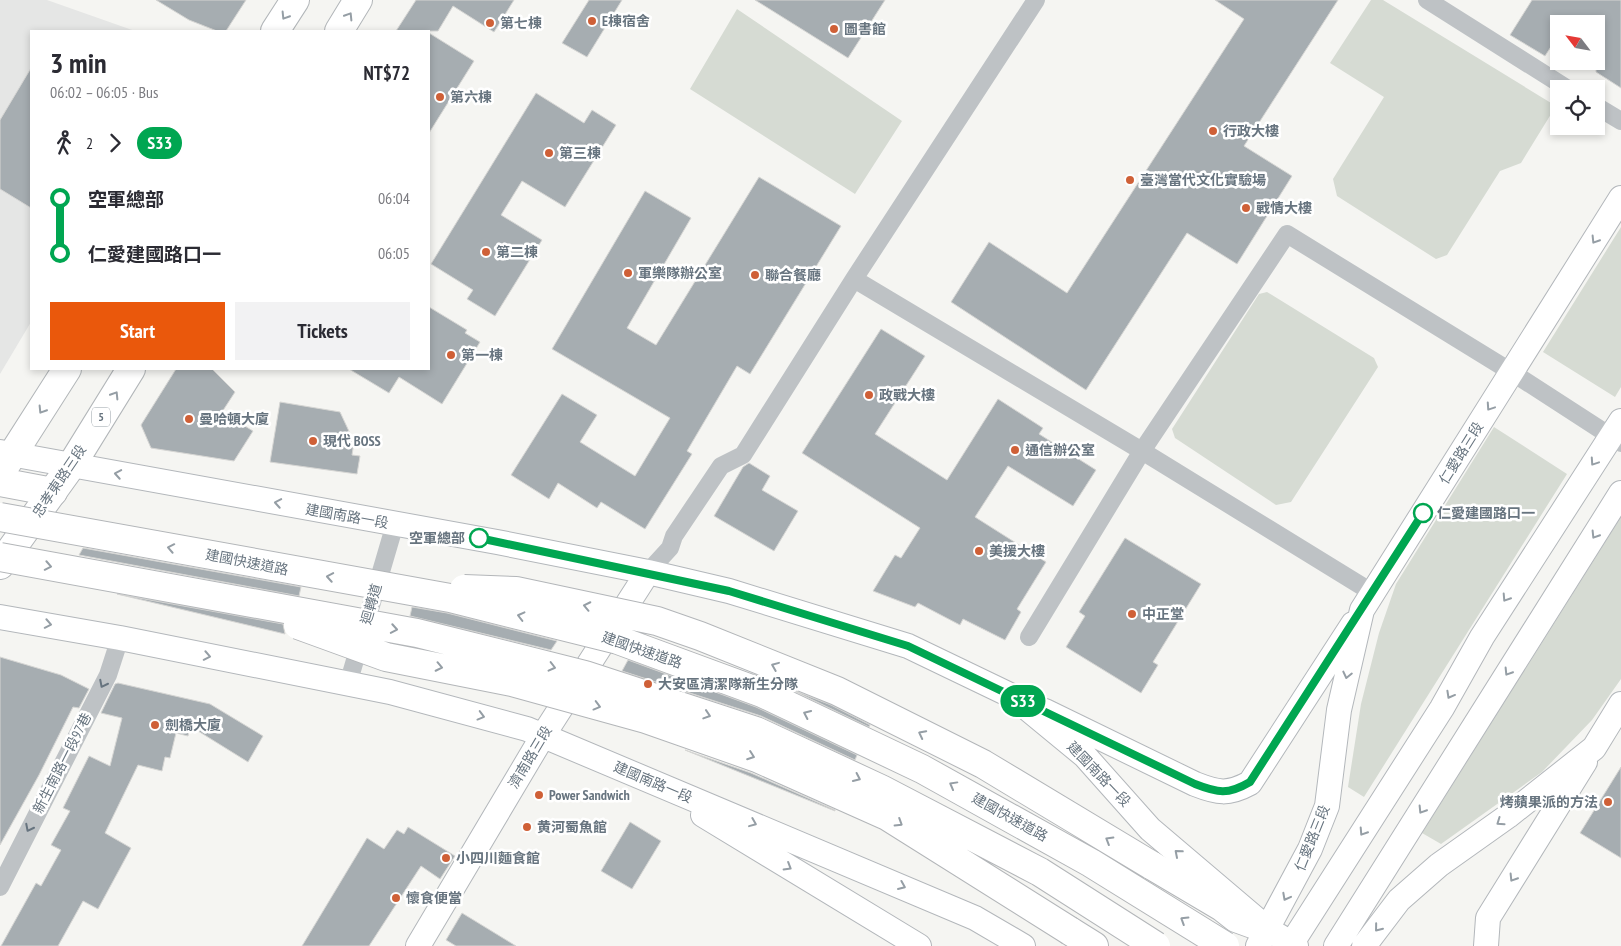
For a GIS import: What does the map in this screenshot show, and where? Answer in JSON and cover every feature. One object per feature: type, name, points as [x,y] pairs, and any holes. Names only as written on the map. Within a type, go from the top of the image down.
[{"type":"main road","points":[[276,30],[295,0]]},
{"type":"main road","points":[[340,30],[358,0]]},
{"type":"main road","name":"仁愛路三段","points":[[1263,938],[1310,849],[1327,806],[1339,710],[1367,602],[1513,373],[1621,198]]},
{"type":"main road","points":[[5,460],[66,370]]},
{"type":"main road","name":"忠孝東路三段","points":[[0,565],[71,466],[130,370]]},
{"type":"main road","points":[[1292,945],[1442,708],[1482,636],[1618,434]]},
{"type":"main road","name":"建國南路一段","points":[[5,460],[71,466],[648,572],[729,591],[908,646],[1012,696],[1085,756],[1150,829],[1263,938],[1292,945]]},
{"type":"main road","points":[[0,482],[53,492]]},
{"type":"main road","points":[[1336,946],[1621,494]]},
{"type":"main road","name":"建國快速道路","points":[[0,517],[450,598],[618,640],[762,693],[931,773],[1092,862],[1225,946]]},
{"type":"main road","points":[[0,556],[226,600],[426,635],[585,675],[756,731],[881,789],[1040,872],[1156,946]]},
{"type":"main road","name":"濟南路三段","points":[[418,946],[544,734],[648,572]]},
{"type":"main road","points":[[378,586],[516,591],[657,621],[700,636],[837,691],[983,764],[1151,865],[1236,918],[1263,938]]},
{"type":"main road","points":[[226,600],[386,657],[512,682],[646,719],[756,758],[887,816],[1094,946]]},
{"type":"main road","points":[[1012,696],[1195,784],[1213,791],[1234,792],[1250,782],[1367,602]]},
{"type":"main road","name":"建國南路一段","points":[[0,617],[120,638],[390,692],[544,734],[675,792],[816,849],[975,918],[1023,946]]},
{"type":"main road","points":[[1486,946],[1488,918],[1621,704]]},
{"type":"main road","points":[[1364,946],[1399,900],[1439,865],[1508,816],[1594,748]]},
{"type":"main road","points":[[675,792],[706,818],[919,946]]},
{"type":"street","points":[[648,572],[670,548],[674,536],[721,466],[743,455],[854,279],[1036,0]]},
{"type":"street","points":[[1427,0],[1554,80]]},
{"type":"street","points":[[1605,111],[1621,121]]},
{"type":"street","points":[[1030,637],[1142,451],[1287,234],[1513,373],[1618,434]]},
{"type":"street","points":[[854,279],[1142,451],[1367,602]]},
{"type":"street","name":"迴轉道","points":[[348,684],[394,524]]},
{"type":"street","name":"新生南路一段97巷","points":[[0,887],[108,675],[120,638]]},
{"type":"shaded area","points":[[0,0],[47,0],[132,30],[30,30],[30,324],[0,374]]},
{"type":"shaded area","points":[[1371,0],[1383,0],[1550,102],[1550,116],[1521,163],[1500,171],[1447,255],[1436,259],[1337,196],[1333,179],[1384,97],[1330,63]]},
{"type":"shaded area","points":[[737,9],[902,121],[855,194],[690,89]]},
{"type":"shaded area","points":[[1621,227],[1621,387],[1615,397],[1543,352]]},
{"type":"shaded area","points":[[1267,292],[1374,358],[1378,367],[1291,502],[1276,505],[1175,438],[1172,429],[1259,294]]},
{"type":"shaded area","points":[[1494,427],[1567,474],[1364,797],[1348,787],[1361,704],[1379,633],[1396,584]]},
{"type":"shaded area","points":[[1621,517],[1621,679],[1592,720],[1542,772],[1441,844],[1422,833]]},
{"type":"building","points":[[156,0],[246,0],[227,30],[214,30],[189,20]]},
{"type":"building","points":[[416,0],[514,0],[494,32],[453,6],[438,31],[397,30]]},
{"type":"building","name":"E棟宿舍","points":[[589,0],[622,0],[587,57],[562,43]]},
{"type":"building","name":"圖書館","points":[[755,0],[885,0],[848,58]]},
{"type":"building","name":"行政大樓","points":[[1215,0],[1338,0],[1244,146],[1292,176],[1237,264],[1187,233],[1086,390],[951,302],[989,242],[1067,293],[1244,19]]},
{"type":"building","points":[[1532,0],[1621,0],[1621,88],[1596,72],[1596,70],[1605,70],[1605,15],[1550,15],[1550,48],[1545,56],[1510,35]]},
{"type":"building","name":"第六棟","points":[[430,34],[474,61],[430,131]]},
{"type":"building","points":[[30,70],[30,207],[0,189],[0,120]]},
{"type":"building","points":[[536,93],[584,123],[592,110],[616,125],[565,207],[522,181],[501,215],[542,240],[495,316],[467,299],[473,290],[431,264]]},
{"type":"building","points":[[759,177],[841,226],[750,374],[737,366],[687,451],[692,454],[645,529],[601,502],[597,508],[558,483],[549,499],[511,475],[562,394],[597,415],[580,442],[635,476],[670,418],[552,349],[645,191],[691,218],[627,328],[656,345]]},
{"type":"building","name":"第一棟","points":[[430,308],[467,330],[465,333],[480,342],[442,404],[399,377],[389,393],[351,370],[430,370]]},
{"type":"building","points":[[881,329],[925,356],[875,434],[947,480],[998,399],[1043,428],[1039,434],[1096,470],[1073,506],[1008,466],[975,517],[1046,562],[1017,609],[1021,612],[1005,640],[963,619],[960,625],[918,603],[915,607],[873,591],[895,555],[901,558],[920,528],[802,453]]},
{"type":"building","name":"曼哈頓大廈","points":[[175,370],[213,370],[235,392],[222,412],[253,431],[234,461],[151,448],[141,425]]},
{"type":"building","name":"現代 BOSS","points":[[280,402],[340,412],[354,442],[352,455],[360,456],[357,474],[270,462]]},
{"type":"building","points":[[749,463],[770,476],[762,490],[798,511],[774,551],[714,516],[743,467]]},
{"type":"building","name":"中正堂","points":[[1125,538],[1201,584],[1153,662],[1158,665],[1141,693],[1066,647],[1085,616],[1079,612]]},
{"type":"building","points":[[83,548],[301,587],[299,596],[79,555]]},
{"type":"building","points":[[117,594],[283,624],[285,634]]},
{"type":"building","points":[[412,607],[447,613],[557,641],[551,650],[410,616]]},
{"type":"building","points":[[0,657],[61,675],[89,689],[79,708],[73,707],[39,775],[0,845]]},
{"type":"building","points":[[628,660],[756,707],[857,755],[855,760],[761,716],[622,671]]},
{"type":"building","points":[[118,683],[210,704],[263,736],[248,762],[190,726],[188,736],[176,733],[170,758],[165,757],[162,771],[138,765],[105,833],[131,848],[98,909],[83,901],[58,946],[1,946],[36,883],[41,886],[61,850],[51,845],[70,811],[63,808],[89,756],[110,766],[122,718],[101,713],[115,684]]},
{"type":"building","points":[[790,689],[831,705],[870,725],[869,727]]},
{"type":"building","points":[[685,750],[751,773],[835,811]]},
{"type":"building","points":[[1621,767],[1621,858],[1580,833]]},
{"type":"building","points":[[630,822],[661,841],[632,889],[601,871]]},
{"type":"building","points":[[408,827],[455,856],[440,879],[421,866],[369,946],[302,946],[367,838],[384,849],[397,830],[404,834]]},
{"type":"building","points":[[462,913],[516,946],[456,946],[446,940]]},
{"type":"bus line","name":"S33","points":[[479,538],[648,572],[729,591],[908,646],[1195,784],[1213,791],[1234,792],[1250,782],[1423,513]]},
{"type":"place","name":"E棟宿舍","points":[[592,21]]},
{"type":"place","name":"第七棟","points":[[490,23]]},
{"type":"place","name":"圖書館","points":[[834,29]]},
{"type":"place","name":"第六棟","points":[[440,97]]},
{"type":"place","name":"行政大樓","points":[[1213,131]]},
{"type":"place","name":"第三棟","points":[[549,153]]},
{"type":"place","name":"臺灣當代文化實驗場","points":[[1130,180]]},
{"type":"place","name":"戰情大樓","points":[[1246,208]]},
{"type":"place","name":"第二棟","points":[[486,252]]},
{"type":"place","name":"軍樂隊辦公室","points":[[628,273]]},
{"type":"place","name":"聯合餐廳","points":[[755,275]]},
{"type":"place","name":"第一棟","points":[[451,355]]},
{"type":"place","name":"政戰大樓","points":[[869,395]]},
{"type":"place","name":"曼哈頓大廈","points":[[189,419]]},
{"type":"place","name":"現代 BOSS","points":[[313,441]]},
{"type":"place","name":"通信辦公室","points":[[1015,450]]},
{"type":"place","name":"仁愛建國路口一","points":[[1423,513]]},
{"type":"place","name":"空軍總部","points":[[479,538]]},
{"type":"place","name":"美援大樓","points":[[979,551]]},
{"type":"place","name":"中正堂","points":[[1132,614]]},
{"type":"place","name":"大安區清潔隊新生分隊","points":[[648,684]]},
{"type":"place","name":"劍橋大廈","points":[[155,725]]},
{"type":"place","name":"Power Sandwich","points":[[539,795]]},
{"type":"place","name":"烤蘋果派的方法","points":[[1608,802]]},
{"type":"place","name":"黄河蜀魚館","points":[[527,827]]},
{"type":"place","name":"小四川麵食館","points":[[446,858]]},
{"type":"place","name":"懷食便當","points":[[396,898]]}]
